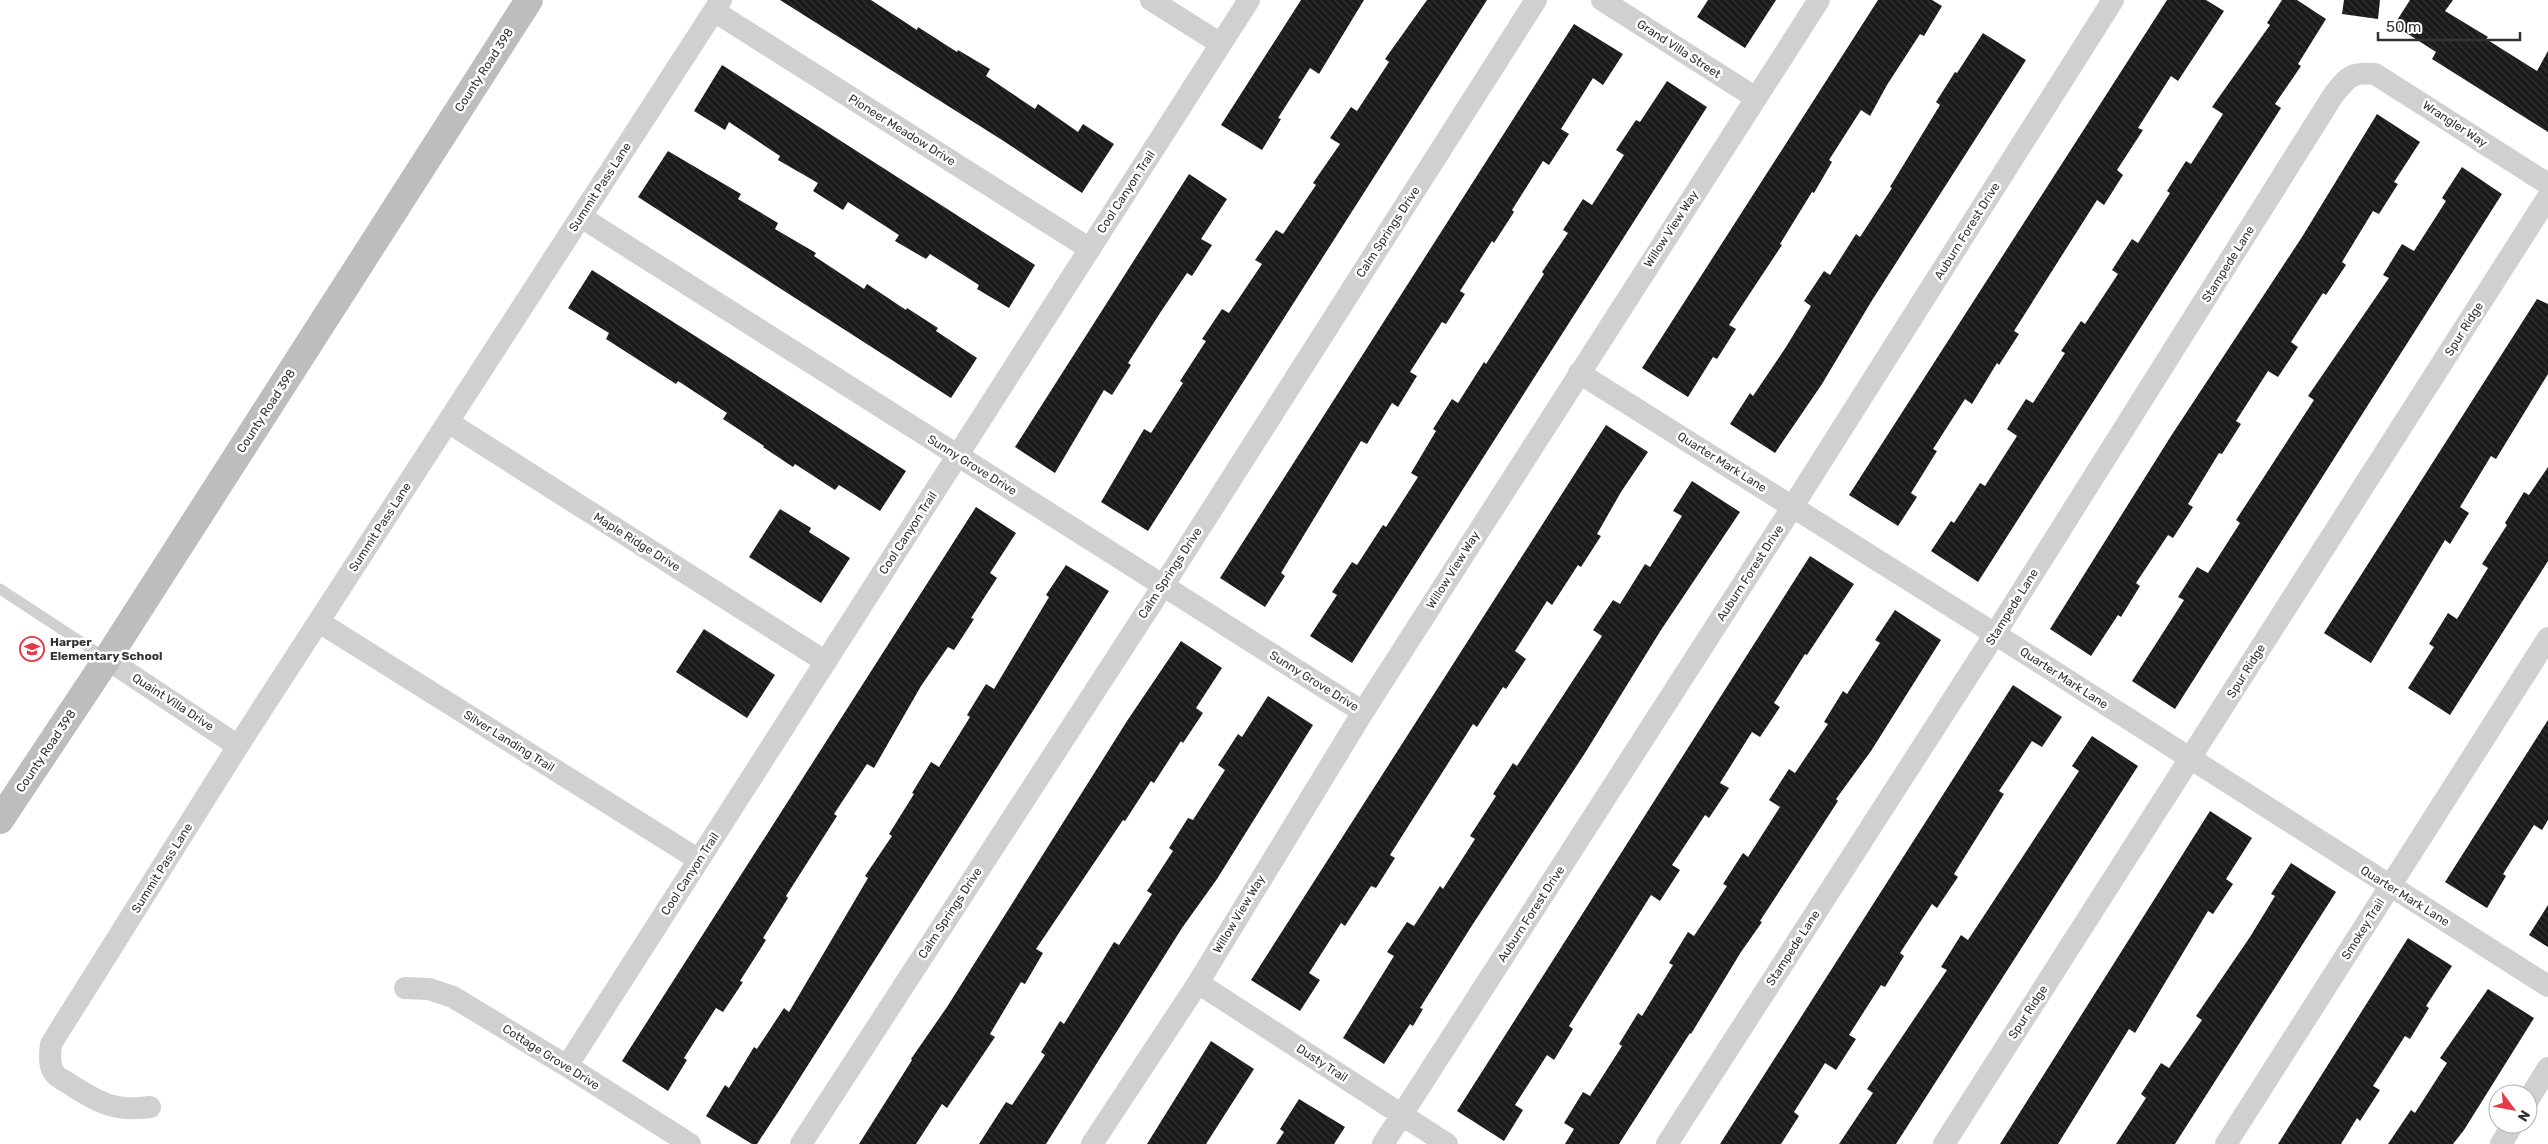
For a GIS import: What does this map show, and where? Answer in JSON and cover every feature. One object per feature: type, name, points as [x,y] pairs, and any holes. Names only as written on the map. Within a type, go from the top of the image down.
[{"type":"street","name":"County Road 398","points":[[0,820],[107,659],[529,0]]},
{"type":"street","points":[[1151,0],[1221,44]]},
{"type":"street","name":"Cool Canyon Trail","points":[[567,1066],[1249,0]]},
{"type":"street","name":"Calm Springs Drive","points":[[801,1144],[1163,586],[1536,0]]},
{"type":"street","name":"Grand Villa Street","points":[[1602,0],[1756,98]]},
{"type":"street","name":"Willow View Way","points":[[1092,1144],[1198,983],[1363,712],[1819,0]]},
{"type":"street","name":"Auburn Forest Drive","points":[[1383,1144],[1793,506],[2113,0]]},
{"type":"street","name":"Summit Pass Lane","points":[[150,1107],[131,1110],[110,1106],[94,1100],[55,1074],[49,1058],[51,1044],[238,746],[717,6]]},
{"type":"street","name":"Pioneer Meadow Drive","points":[[717,6],[1090,249]]},
{"type":"street","name":"Wrangler Way","points":[[2358,72],[2375,74],[2390,82],[2548,184]]},
{"type":"street","name":"Stampede Lane","points":[[1667,1144],[1995,634],[2334,94],[2346,80],[2358,72]]},
{"type":"street","name":"Spur Ridge","points":[[1944,1144],[2548,197]]},
{"type":"street","name":"Sunny Grove Drive","points":[[581,217],[1363,712]]},
{"type":"street","name":"Quarter Mark Lane","points":[[1579,373],[1793,506],[2548,986]]},
{"type":"street","name":"Maple Ridge Drive","points":[[448,422],[826,662]]},
{"type":"street","name":"Silver Landing Trail","points":[[319,622],[699,860]]},
{"type":"street","name":"Smokey Trail","points":[[2226,1144],[2548,638]]},
{"type":"street","name":"Quaint Villa Drive","points":[[107,659],[238,746]]},
{"type":"street","name":"Dusty Trail","points":[[1198,983],[1447,1144]]},
{"type":"street","name":"Cottage Grove Drive","points":[[406,988],[429,989],[453,997],[690,1144]]},
{"type":"street","points":[[2538,1084],[2548,1068]]},
{"type":"lane","points":[[0,589],[107,659]]},
{"type":"building","points":[[780,0],[871,0],[917,30],[918,27],[957,52],[958,50],[990,69],[986,76],[1035,109],[1038,104],[1078,132],[1083,124],[1114,144],[1082,193],[1002,140]]},
{"type":"building","points":[[1301,0],[1364,0],[1319,74],[1310,68],[1278,118],[1281,119],[1262,150],[1221,125]]},
{"type":"building","points":[[1427,0],[1487,0],[1148,531],[1101,502],[1144,429],[1151,433],[1183,383],[1180,381],[1206,341],[1202,339],[1222,309],[1229,313],[1262,264],[1255,260],[1276,230],[1283,234],[1316,185],[1313,183],[1340,144],[1330,138],[1351,107],[1357,111],[1389,62],[1385,59]]},
{"type":"building","points":[[1708,0],[1776,0],[1745,48],[1697,17]]},
{"type":"building","points":[[1878,0],[1932,0],[1942,6],[1924,36],[1920,34],[1887,85],[1870,116],[1861,110],[1829,160],[1832,162],[1814,193],[1812,192],[1780,244],[1782,245],[1729,325],[1736,329],[1717,359],[1713,357],[1688,397],[1642,368]]},
{"type":"building","points":[[2167,0],[2206,0],[2224,11],[2178,81],[2171,76],[2138,128],[2143,130],[2117,170],[2123,175],[2104,205],[2097,200],[2014,331],[2019,334],[1999,365],[1997,363],[1972,404],[1965,399],[1933,449],[1937,451],[1911,493],[1917,497],[1898,526],[1849,495]]},
{"type":"building","points":[[2282,0],[2297,0],[2326,19],[2298,64],[2301,66],[2275,104],[2281,108],[1978,582],[1931,551],[1951,521],[1954,523],[1980,483],[1985,486],[2017,436],[2007,429],[2026,399],[2033,403],[2065,353],[2061,351],[2081,321],[2085,324],[2118,274],[2112,270],[2132,239],[2138,243],[2170,193],[2167,191],[2186,161],[2191,164],[2223,114],[2212,107],[2270,25],[2267,23]]},
{"type":"building","points":[[2344,0],[2380,0],[2378,19],[2342,14]]},
{"type":"building","points":[[2410,0],[2453,0],[2445,11],[2488,37],[2486,39],[2537,71],[2548,51],[2548,132],[2432,59],[2436,52],[2394,25]]},
{"type":"building","points":[[1574,24],[1623,54],[1603,85],[1593,78],[1561,129],[1569,134],[1549,165],[1543,161],[1512,210],[1514,212],[1494,243],[1492,241],[1460,291],[1465,294],[1446,324],[1442,322],[1410,372],[1417,376],[1398,407],[1392,403],[1367,444],[1361,441],[1281,573],[1285,576],[1265,607],[1220,578]]},
{"type":"building","points":[[1983,33],[2026,60],[1871,302],[1822,384],[1775,453],[1730,424],[1750,393],[1753,396],[1786,347],[1811,306],[1804,301],[1824,271],[1830,275],[1856,234],[1860,237],[1892,188],[1890,187],[1940,105],[1936,102]]},
{"type":"building","points":[[722,65],[1035,265],[1009,308],[977,289],[979,285],[930,254],[926,259],[895,241],[899,235],[848,202],[843,210],[813,191],[818,183],[778,160],[780,156],[729,122],[725,130],[694,111]]},
{"type":"building","points":[[1667,81],[1707,107],[1352,663],[1310,636],[1337,595],[1332,592],[1352,562],[1357,565],[1383,525],[1386,527],[1418,477],[1411,473],[1436,431],[1433,429],[1452,399],[1458,403],[1484,362],[1486,364],[1568,233],[1563,230],[1583,199],[1592,205],[1624,155],[1616,150],[1636,120],[1640,122]]},
{"type":"building","points":[[2377,114],[2420,142],[2394,182],[2398,184],[2379,214],[2373,211],[2342,262],[2346,265],[2326,295],[2323,293],[2291,342],[2298,347],[2278,377],[2268,371],[2236,421],[2241,424],[2222,454],[2219,453],[2188,504],[2193,507],[2173,538],[2168,535],[2136,583],[2140,586],[2121,617],[2118,615],[2091,656],[2050,629],[2171,436],[2302,237]]},
{"type":"building","points":[[668,151],[741,194],[738,199],[778,223],[775,229],[816,253],[814,256],[864,289],[867,284],[906,310],[907,308],[938,328],[936,331],[977,358],[951,398],[638,197]]},
{"type":"building","points":[[2462,167],[2502,194],[2175,709],[2132,681],[2184,600],[2178,597],[2197,567],[2208,573],[2240,523],[2236,520],[2314,400],[2308,396],[2389,278],[2383,275],[2402,244],[2414,251],[2446,201],[2442,198]]},
{"type":"building","points":[[1189,174],[1227,199],[1201,239],[1212,245],[1192,276],[1187,273],[1160,313],[1128,363],[1131,365],[1112,395],[1104,390],[1055,473],[1015,447]]},
{"type":"building","points":[[592,270],[906,471],[880,511],[839,485],[835,490],[795,464],[793,467],[723,419],[727,413],[678,381],[676,384],[606,339],[609,333],[568,308]]},
{"type":"building","points":[[2537,299],[2548,304],[2548,374],[2496,459],[2491,456],[2460,507],[2469,513],[2450,544],[2445,540],[2371,663],[2324,633]]},
{"type":"building","points":[[1606,425],[1648,452],[1621,492],[1597,534],[1601,536],[1581,567],[1578,565],[1552,605],[1547,601],[1515,651],[1526,659],[1506,689],[1503,687],[1477,727],[1473,724],[1390,855],[1395,858],[1376,888],[1371,886],[1345,926],[1341,923],[1309,973],[1320,980],[1300,1011],[1251,980]]},
{"type":"building","points":[[2548,467],[2548,561],[2450,715],[2408,688],[2434,647],[2429,644],[2448,613],[2457,619],[2488,568],[2482,564],[2507,525],[2505,523],[2524,492],[2529,495]]},
{"type":"building","points":[[1692,481],[1740,512],[1661,630],[1585,753],[1471,927],[1420,1008],[1423,1009],[1413,1026],[1410,1024],[1384,1064],[1343,1038],[1394,956],[1387,952],[1407,922],[1414,926],[1440,886],[1443,889],[1475,839],[1470,836],[1496,796],[1493,794],[1513,763],[1517,766],[1602,636],[1593,630],[1613,600],[1620,604],[1645,564],[1650,567],[1682,516],[1673,511]]},
{"type":"building","points":[[976,507],[1016,533],[990,573],[997,578],[971,618],[974,619],[954,650],[948,647],[921,686],[874,768],[867,764],[834,814],[837,816],[786,896],[788,898],[763,938],[766,940],[740,981],[743,982],[723,1012],[716,1008],[684,1058],[687,1060],[668,1091],[622,1061]]},
{"type":"building","points":[[780,509],[811,528],[809,532],[850,558],[821,603],[749,557]]},
{"type":"building","points":[[1810,556],[1854,584],[1807,655],[1805,654],[1774,703],[1780,707],[1760,737],[1752,732],[1720,783],[1729,788],[1709,818],[1705,815],[1672,865],[1680,870],[1660,901],[1651,895],[1569,1026],[1573,1029],[1554,1060],[1547,1055],[1515,1105],[1523,1110],[1504,1141],[1457,1111]]},
{"type":"building","points":[[1066,565],[1109,591],[782,1106],[757,1144],[752,1144],[706,1116],[725,1085],[729,1088],[754,1047],[757,1049],[784,1008],[789,1012],[868,878],[865,876],[892,836],[889,834],[931,762],[939,767],[970,717],[967,715],[986,684],[994,689],[1049,597],[1046,595]]},
{"type":"building","points":[[1895,610],[1941,640],[1871,751],[1836,799],[1838,801],[1760,921],[1762,922],[1619,1144],[1565,1144],[1574,1129],[1564,1123],[1583,1092],[1590,1096],[1622,1046],[1619,1044],[1638,1013],[1642,1016],[1673,965],[1669,963],[1688,932],[1694,936],[1727,886],[1723,884],[1743,853],[1748,857],[1780,807],[1769,800],[1789,769],[1795,773],[1828,724],[1824,722],[1843,691],[1847,694],[1880,643],[1875,640]]},
{"type":"building","points":[[704,629],[775,675],[747,718],[676,672]]},
{"type":"building","points":[[1181,641],[1222,668],[1196,708],[1203,713],[1183,743],[1181,741],[1154,783],[1151,781],[1125,821],[1123,820],[1036,949],[1043,953],[1025,984],[1021,982],[990,1034],[995,1037],[947,1108],[942,1104],[916,1144],[859,1144],[911,1059],[947,1007],[1127,721]]},
{"type":"building","points":[[2013,685],[2062,717],[2042,747],[2032,741],[1999,791],[2004,794],[1954,874],[1958,877],[1937,908],[1932,904],[1900,953],[1904,956],[1885,987],[1881,985],[1849,1035],[1856,1039],[1836,1070],[1825,1063],[1794,1112],[1799,1116],[1781,1144],[1720,1144]]},
{"type":"building","points":[[1268,696],[1313,725],[1217,879],[1182,928],[1046,1144],[979,1144],[1006,1102],[1012,1105],[1045,1055],[1041,1052],[1060,1021],[1064,1024],[1114,942],[1119,945],[1152,894],[1147,891],[1173,851],[1169,848],[1188,818],[1193,820],[1225,770],[1218,765],[1238,734],[1242,737]]},
{"type":"building","points":[[2548,720],[2548,820],[2542,830],[2534,825],[2503,874],[2506,876],[2487,908],[2445,882]]},
{"type":"building","points":[[2092,736],[2138,766],[1896,1144],[1839,1144],[1873,1093],[1867,1089],[1947,970],[1941,967],[1961,935],[1968,940],[2079,771],[2072,766]]},
{"type":"building","points":[[2210,811],[2252,838],[2226,879],[2233,884],[2213,914],[2208,911],[2135,1033],[2129,1029],[2058,1144],[2000,1144]]},
{"type":"building","points":[[2291,863],[2336,892],[2175,1144],[2116,1144],[2146,1098],[2141,1094],[2161,1063],[2169,1068],[2202,1020],[2196,1016],[2250,937],[2275,896],[2271,894]]},
{"type":"building","points":[[2548,905],[2548,947],[2529,935]]},
{"type":"building","points":[[2408,938],[2452,966],[2426,1006],[2429,1008],[2410,1039],[2405,1036],[2373,1086],[2380,1090],[2360,1121],[2357,1118],[2341,1144],[2278,1144]]},
{"type":"building","points":[[2488,989],[2534,1018],[2493,1084],[2488,1084],[2488,1092],[2453,1144],[2388,1144],[2411,1110],[2415,1113],[2447,1063],[2440,1058]]},
{"type":"building","points":[[1211,1041],[1254,1069],[1206,1144],[1147,1144]]},
{"type":"building","points":[[1299,1099],[1345,1127],[1334,1144],[1276,1144],[1284,1132],[1280,1129]]},
{"type":"place","name":"Harper Elementary School","points":[[32,649]]}]
